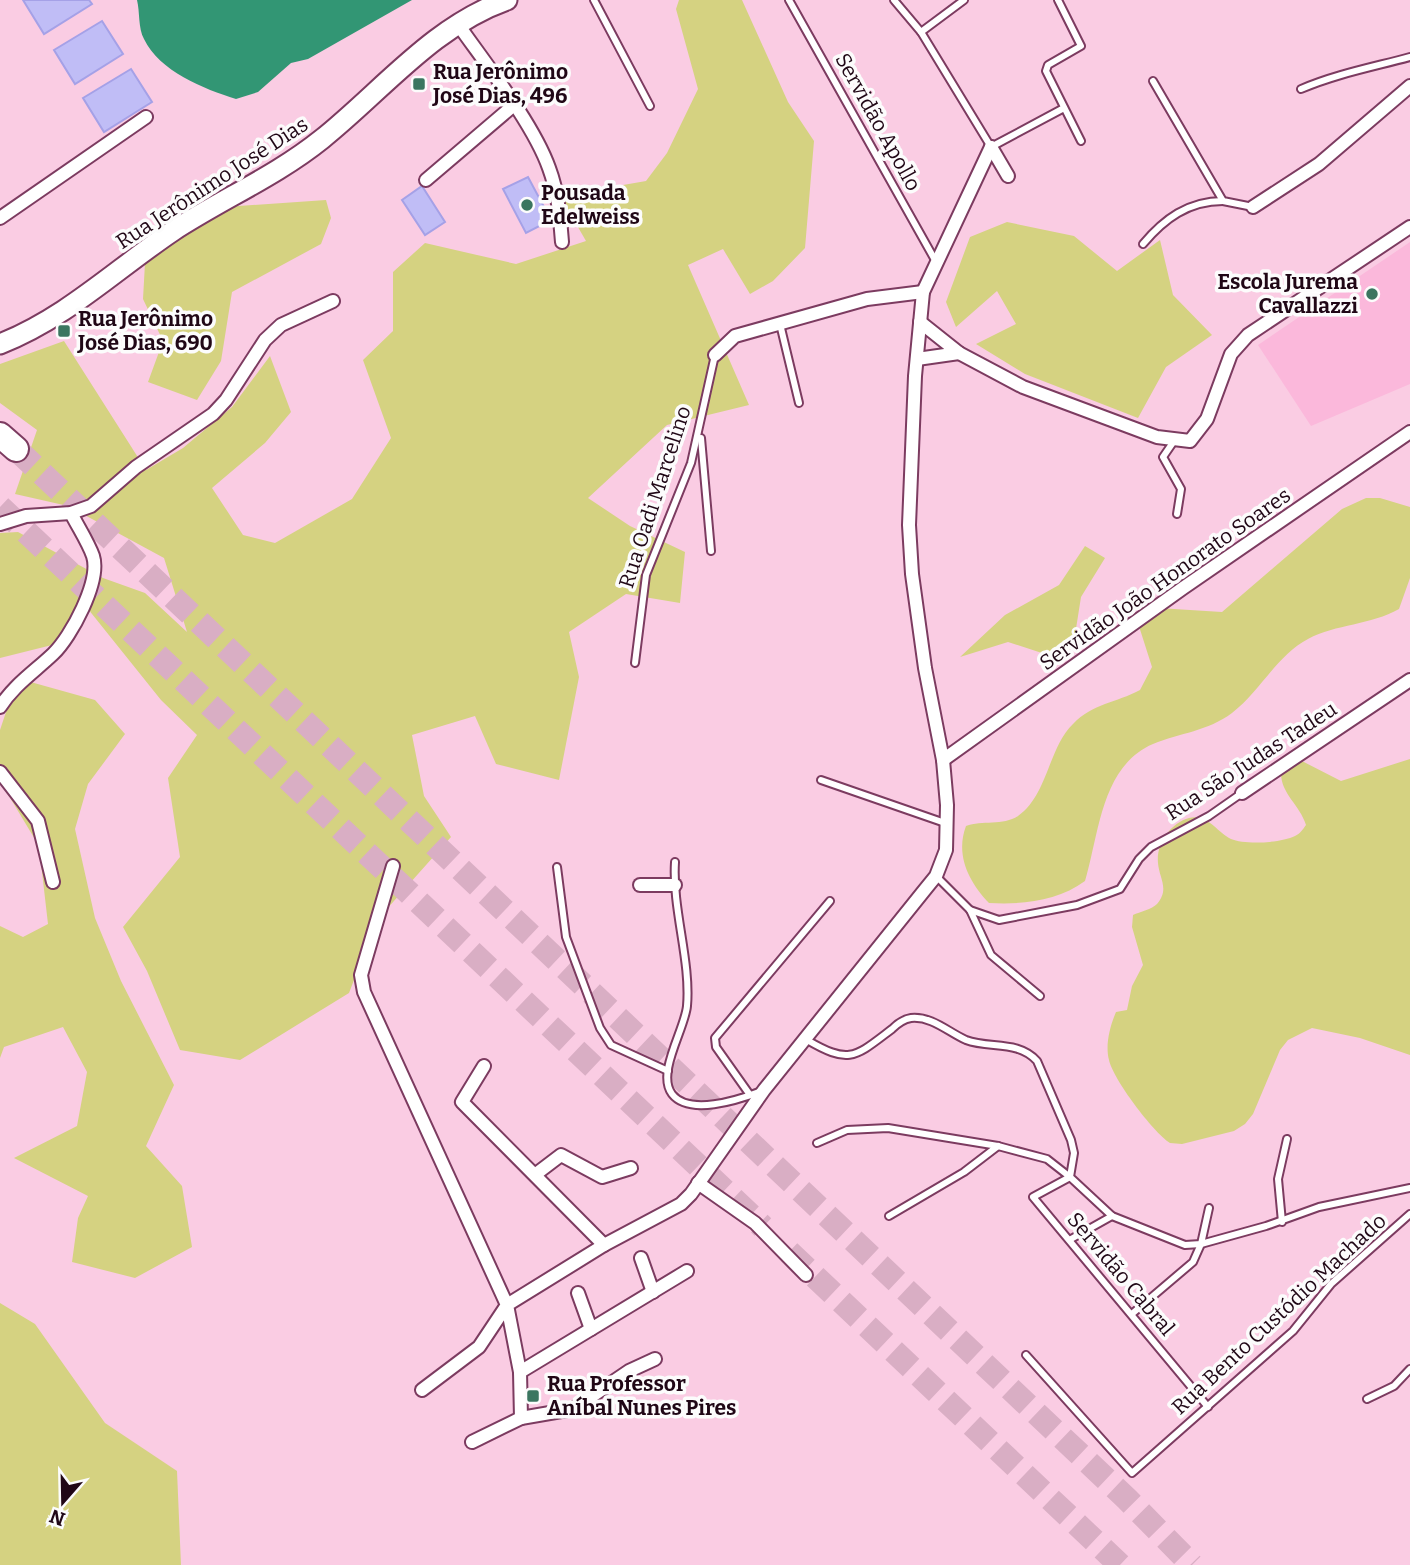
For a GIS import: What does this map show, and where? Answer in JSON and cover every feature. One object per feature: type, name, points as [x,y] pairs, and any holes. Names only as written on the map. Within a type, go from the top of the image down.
[{"type":"main road","name":"Rua Jerônimo José Dias","points":[[0,344],[52,318],[167,235],[302,155],[457,23],[507,0]]},
{"type":"street","points":[[457,23],[514,105],[549,165],[557,195],[562,242]]},
{"type":"street","points":[[1253,207],[1310,171],[1410,86]]},
{"type":"street","points":[[426,180],[514,105]]},
{"type":"street","points":[[0,218],[146,117]]},
{"type":"street","points":[[422,1390],[479,1347],[507,1305],[604,1245],[681,1204],[764,1090],[807,1040],[936,876],[946,850],[943,760],[925,668],[912,574],[909,525],[917,359],[923,292],[935,260],[991,147]]},
{"type":"street","points":[[991,147],[1007,176]]},
{"type":"street","points":[[920,322],[959,353],[1044,396],[1174,441],[1190,442],[1207,419],[1231,354],[1248,335],[1410,227]]},
{"type":"street","name":"Rua Oadi Marcelino","points":[[715,355],[736,336],[867,299],[923,292]]},
{"type":"street","points":[[0,523],[26,516],[71,513],[91,506],[136,467],[213,414],[226,400],[265,340],[281,325],[333,301]]},
{"type":"street","points":[[917,359],[959,353]]},
{"type":"street","name":"Servidão João Honorato Soares","points":[[943,760],[1184,588],[1410,432]]},
{"type":"street","points":[[0,707],[15,686],[54,653],[73,627],[90,587],[93,558],[71,513]]},
{"type":"street","name":"Rua São Judas Tadeu","points":[[1242,793],[1410,680]]},
{"type":"street","points":[[0,772],[38,821],[53,882]]},
{"type":"street","points":[[393,866],[361,975],[364,992],[507,1305],[520,1372],[521,1418]]},
{"type":"street","points":[[640,885],[675,885]]},
{"type":"street","points":[[484,1066],[462,1101],[604,1245]]},
{"type":"street","points":[[536,1174],[561,1155],[598,1177],[631,1168]]},
{"type":"street","points":[[698,1183],[755,1223],[806,1275]]},
{"type":"street","points":[[641,1258],[653,1292]]},
{"type":"street","points":[[520,1372],[687,1271]]},
{"type":"street","points":[[578,1293],[591,1329]]},
{"type":"street","points":[[472,1442],[521,1418],[573,1409],[629,1371],[655,1359]]},
{"type":"lane","points":[[594,0],[650,106]]},
{"type":"lane","name":"Servidão Apollo","points":[[789,0],[935,260]]},
{"type":"lane","points":[[894,0],[920,32],[991,147],[1063,108]]},
{"type":"lane","points":[[920,32],[964,0]]},
{"type":"lane","points":[[1058,0],[1081,46],[1046,68],[1081,141]]},
{"type":"lane","points":[[1301,89],[1329,77],[1388,65],[1410,57]]},
{"type":"lane","points":[[1153,81],[1223,201]]},
{"type":"lane","points":[[1143,244],[1167,218],[1209,201],[1253,207]]},
{"type":"lane","points":[[780,324],[799,403]]},
{"type":"lane","name":"Rua Oadi Marcelino","points":[[635,663],[646,575],[700,432],[715,355]]},
{"type":"lane","points":[[700,432],[705,509],[711,551]]},
{"type":"lane","points":[[1174,441],[1163,457],[1181,489],[1177,514]]},
{"type":"lane","points":[[821,780],[947,823]]},
{"type":"lane","name":"Rua São Judas Tadeu","points":[[936,876],[970,910],[999,920],[1014,920],[1107,896],[1120,889],[1139,859],[1151,847],[1209,816],[1242,793]]},
{"type":"lane","points":[[675,862],[675,885],[688,1003],[668,1072],[672,1094],[686,1102],[723,1102],[764,1090]]},
{"type":"lane","points":[[557,867],[566,937],[604,1037],[624,1053],[668,1072]]},
{"type":"lane","points":[[751,1095],[716,1047],[715,1038],[830,901]]},
{"type":"lane","points":[[970,910],[991,955],[1040,996]]},
{"type":"lane","points":[[807,1040],[833,1055],[851,1057],[860,1054],[909,1018],[939,1025],[967,1040],[1001,1045],[1031,1055],[1037,1061],[1071,1140],[1074,1153],[1070,1177]]},
{"type":"lane","points":[[817,1143],[847,1130],[888,1128],[998,1146],[1047,1159],[1112,1216],[1174,1242],[1201,1244],[1282,1222],[1319,1207],[1410,1188]]},
{"type":"lane","points":[[1282,1222],[1278,1178],[1287,1139]]},
{"type":"lane","points":[[889,1216],[964,1172],[998,1146]]},
{"type":"lane","name":"Servidão Cabral","points":[[1070,1177],[1033,1197],[1133,1313],[1208,1407]]},
{"type":"lane","points":[[1133,1313],[1193,1262],[1201,1244],[1209,1208]]},
{"type":"lane","name":"Rua Bento Custódio Machado","points":[[1026,1355],[1132,1474],[1293,1331],[1331,1284],[1410,1214]]},
{"type":"lane","points":[[1071,1239],[1104,1224],[1112,1216]]},
{"type":"lane","points":[[1367,1399],[1394,1386],[1410,1368]]},
{"type":"shaded area","points":[[137,0],[412,0],[308,59],[291,63],[258,92],[236,99],[197,84],[160,60],[142,35]]},
{"type":"shaded area","points":[[679,0],[742,0],[788,102],[814,141],[805,248],[773,281],[750,294],[723,249],[688,265],[749,405],[667,425],[588,498],[630,526],[685,552],[680,603],[626,594],[569,632],[579,677],[559,780],[496,764],[475,716],[412,735],[424,796],[451,837],[377,920],[349,993],[240,1060],[180,1050],[147,971],[123,927],[180,857],[168,778],[197,735],[161,700],[88,609],[56,644],[0,658],[0,533],[18,532],[103,578],[145,593],[187,632],[164,558],[68,506],[15,494],[37,430],[0,403],[0,364],[64,341],[146,470],[183,448],[232,407],[270,356],[291,412],[265,443],[212,488],[243,535],[275,543],[352,499],[391,438],[363,360],[393,331],[393,272],[425,243],[516,264],[586,241],[560,196],[646,181],[667,153],[698,89],[676,9]]},
{"type":"shaded area","points":[[326,200],[331,218],[321,244],[232,292],[221,361],[197,400],[148,382],[163,341],[143,299],[145,263],[173,237],[225,207]]},
{"type":"shaded area","points":[[1007,222],[1074,236],[1117,271],[1160,240],[1173,295],[1212,335],[1166,367],[1138,418],[1025,374],[976,344],[1016,324],[997,291],[956,327],[946,302],[970,237]]},
{"type":"shaded area","name":"Escola Jurema Cavallazzi","points":[[1410,242],[1410,384],[1311,426],[1258,345]]},
{"type":"shaded area","points":[[1366,498],[1380,498],[1410,507],[1410,578],[1399,609],[1308,639],[1277,664],[1232,713],[1204,728],[1153,744],[1136,754],[1122,768],[1112,785],[1099,823],[1085,881],[1063,893],[1039,900],[989,903],[975,886],[963,858],[966,826],[1006,821],[1018,816],[1036,796],[1058,746],[1073,724],[1097,707],[1140,690],[1152,667],[1137,620],[1158,608],[1222,612],[1342,509]]},
{"type":"shaded area","points":[[1085,546],[1105,558],[1081,597],[1075,635],[1051,656],[1008,642],[960,657],[1005,615],[1059,585]]},
{"type":"shaded area","points":[[27,681],[95,700],[125,734],[88,784],[75,829],[95,918],[121,981],[174,1085],[146,1146],[182,1186],[192,1247],[135,1278],[72,1262],[78,1218],[88,1196],[14,1158],[77,1126],[87,1072],[63,1027],[4,1047],[0,1058],[0,926],[23,937],[48,924],[39,846],[0,781],[0,730],[6,712]]},
{"type":"shaded area","points":[[1298,759],[1341,781],[1410,759],[1410,1055],[1360,1038],[1312,1028],[1288,1040],[1280,1050],[1253,1114],[1245,1124],[1234,1131],[1182,1144],[1170,1143],[1144,1117],[1126,1092],[1112,1069],[1108,1054],[1114,1017],[1116,1012],[1127,1010],[1132,986],[1143,965],[1132,927],[1133,915],[1152,907],[1161,899],[1163,888],[1158,863],[1159,848],[1171,829],[1182,821],[1201,818],[1231,839],[1245,842],[1281,840],[1300,833],[1306,825],[1284,787],[1281,773]]},
{"type":"shaded area","points":[[0,1303],[35,1324],[105,1423],[177,1471],[181,1565],[0,1565]]},
{"type":"building","points":[[23,0],[89,0],[92,4],[44,34]]},
{"type":"building","points":[[102,21],[123,54],[75,84],[54,50]]},
{"type":"building","points":[[131,69],[152,102],[104,132],[83,98]]},
{"type":"building","name":"Pousada Edelweiss","points":[[528,177],[551,220],[526,233],[503,189]]},
{"type":"building","points":[[422,186],[445,222],[425,235],[402,200]]},
{"type":"tunnel","points":[[16,449],[1127,1499],[1192,1565]]},
{"type":"tunnel","points":[[0,507],[763,1227]]},
{"type":"tunnel","points":[[789,1252],[1120,1565]]},
{"type":"place","name":"Rua Jerônimo José Dias, 496","points":[[419,84]]},
{"type":"place","name":"Pousada Edelweiss","points":[[527,205]]},
{"type":"place","name":"Escola Jurema Cavallazzi","points":[[1372,294]]},
{"type":"place","name":"Rua Jerônimo José Dias, 690","points":[[64,331]]},
{"type":"place","name":"Rua Professor Aníbal Nunes Pires","points":[[533,1396]]}]
